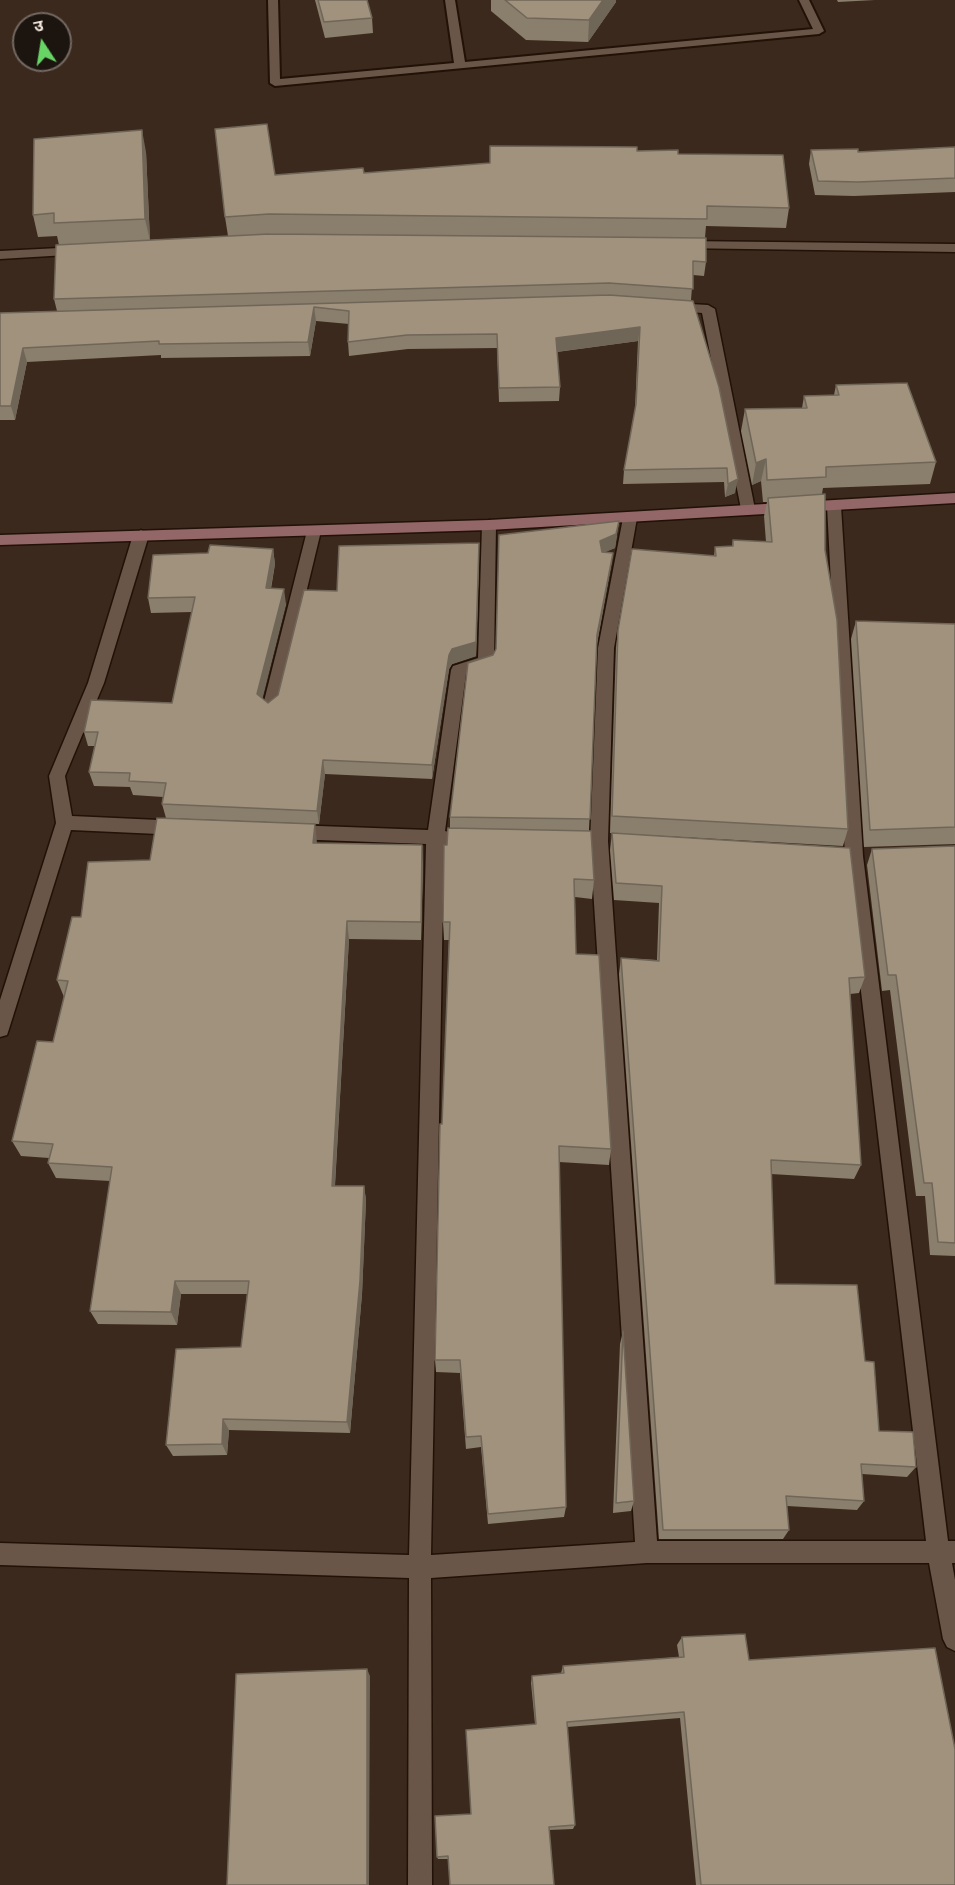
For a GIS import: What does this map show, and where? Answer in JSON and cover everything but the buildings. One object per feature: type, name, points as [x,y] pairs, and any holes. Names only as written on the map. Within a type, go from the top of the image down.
[{"type":"street","points":[[672,245],[955,248]]},
{"type":"street","points":[[0,255],[94,250]]},
{"type":"street","points":[[663,306],[708,309],[748,509]]},
{"type":"street","points":[[0,540],[489,525],[955,498]]},
{"type":"street","points":[[834,506],[854,856],[946,1551],[955,1639]]},
{"type":"street","points":[[630,518],[606,648],[605,841],[647,1552]]},
{"type":"street","points":[[420,1885],[420,1567],[435,838],[459,670],[486,662],[489,525]]},
{"type":"street","points":[[270,709],[314,531]]},
{"type":"street","points":[[0,1029],[65,823],[57,776],[96,683],[141,535]]},
{"type":"street","points":[[65,823],[196,828]]},
{"type":"street","points":[[280,832],[459,838]]},
{"type":"street","points":[[576,841],[605,841]]},
{"type":"street","points":[[831,854],[876,855]]},
{"type":"street","points":[[0,1554],[420,1567],[647,1552],[946,1551]]},
{"type":"lane","points":[[273,0],[275,83],[819,31],[804,0]]},
{"type":"lane","points":[[450,0],[460,65]]}]
